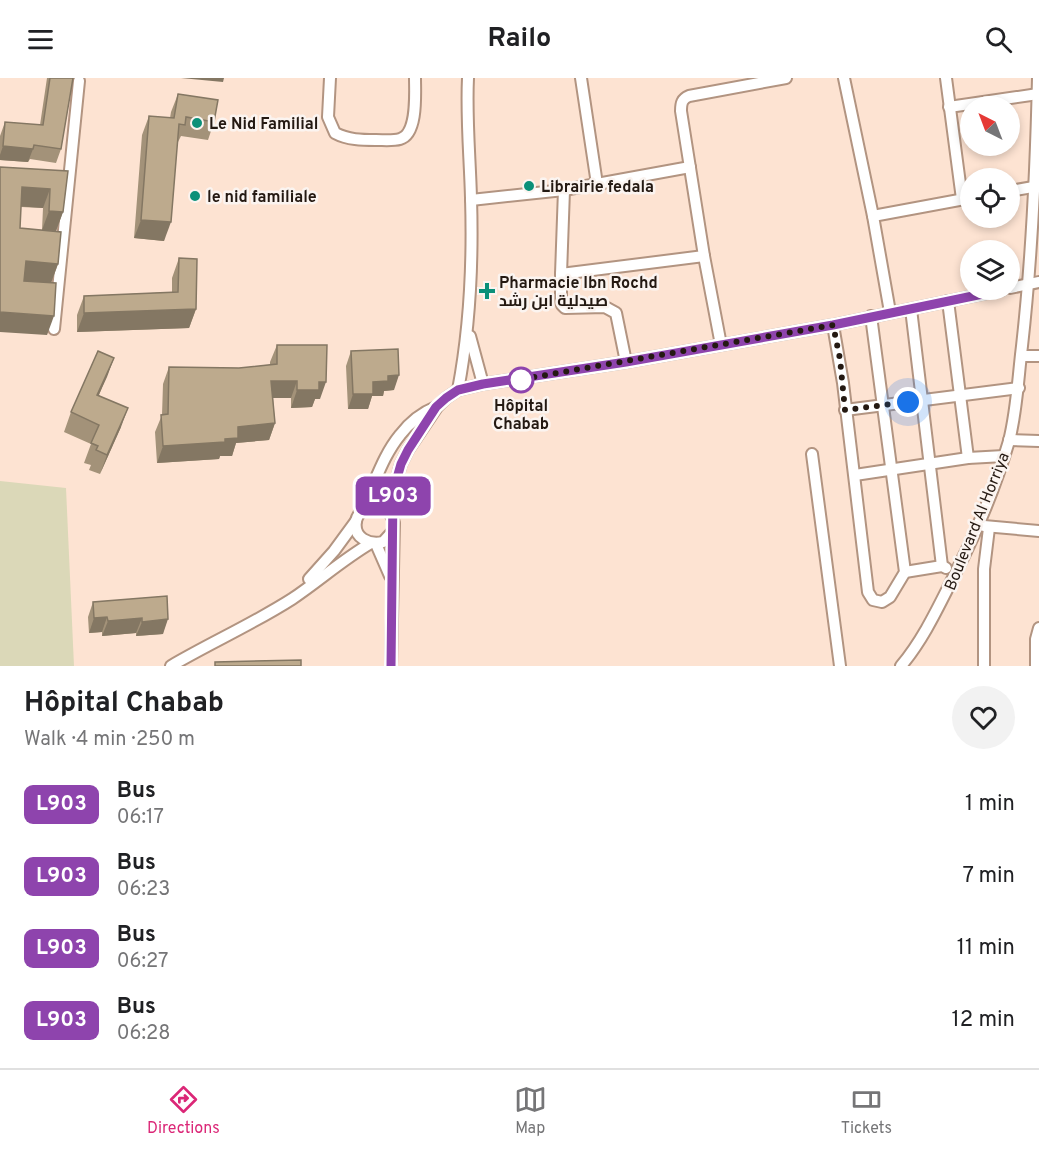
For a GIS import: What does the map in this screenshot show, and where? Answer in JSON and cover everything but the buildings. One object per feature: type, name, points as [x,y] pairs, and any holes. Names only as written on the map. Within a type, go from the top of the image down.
[{"type":"street","points":[[330,78],[328,117],[335,134],[356,140],[390,140],[401,139],[408,135],[414,117],[415,78]]},
{"type":"street","points":[[458,390],[468,327],[471,200],[468,78]]},
{"type":"street","points":[[581,78],[597,184]]},
{"type":"street","points":[[721,345],[681,111],[684,98],[739,83],[786,78]]},
{"type":"street","points":[[844,78],[873,216],[890,312]]},
{"type":"street","points":[[946,78],[949,107],[961,168]]},
{"type":"street","name":"Boulevard Al Horriya","points":[[901,666],[929,626],[955,573],[978,524],[1009,440],[1034,283],[1038,78]]},
{"type":"street","points":[[54,329],[63,176],[79,81]]},
{"type":"street","points":[[949,107],[1038,94]]},
{"type":"street","points":[[471,200],[564,190],[690,167]]},
{"type":"street","points":[[1020,189],[1037,186]]},
{"type":"street","points":[[564,190],[562,305],[565,308],[605,307],[616,313],[626,362]]},
{"type":"street","points":[[873,216],[960,199]]},
{"type":"street","points":[[561,274],[704,256]]},
{"type":"street","points":[[294,597],[334,551],[356,521],[376,476],[399,435],[423,412],[436,407],[458,390],[833,325],[960,299]]},
{"type":"street","points":[[948,302],[968,458]]},
{"type":"street","points":[[910,309],[942,566]]},
{"type":"street","points":[[833,325],[840,359],[868,592],[876,601],[886,600],[905,572],[871,316]]},
{"type":"street","points":[[468,327],[483,384]]},
{"type":"street","points":[[1021,356],[1039,356]]},
{"type":"street","points":[[845,410],[1019,388]]},
{"type":"street","points":[[391,666],[393,492],[401,464],[408,450],[436,407]]},
{"type":"street","points":[[1009,440],[1039,441]]},
{"type":"street","points":[[812,454],[840,666]]},
{"type":"street","points":[[855,475],[968,458],[1004,456]]},
{"type":"street","points":[[362,510],[375,505],[382,507],[392,516]]},
{"type":"street","points":[[356,521],[361,538],[374,543],[393,583]]},
{"type":"street","points":[[978,524],[989,528],[1039,531]]},
{"type":"street","points":[[984,666],[984,569],[989,528]]},
{"type":"street","points":[[171,666],[267,614],[294,597],[345,558],[389,537],[393,531]]},
{"type":"street","points":[[905,572],[942,566],[955,573]]},
{"type":"street","points":[[1036,666],[1036,639],[1039,628]]},
{"type":"shaded area","points":[[0,481],[66,488],[74,666],[0,666]]},
{"type":"bus line","name":"L903","points":[[391,666],[393,492],[401,464],[408,450],[436,407],[458,390],[833,325],[960,299]]},
{"type":"place","name":"Le Nid Familial","points":[[197,123]]},
{"type":"place","name":"Librairie fedala","points":[[529,186]]},
{"type":"place","name":"le nid familiale","points":[[195,196]]},
{"type":"place","name":"Pharmacie Ibn Rochd صيدلية ابن رشد","points":[[487,291]]},
{"type":"place","name":"Hôpital Chabab","points":[[521,380]]},
{"type":"route","points":[[521,380],[517,380],[833,325],[840,359],[845,410],[908,402]]}]
